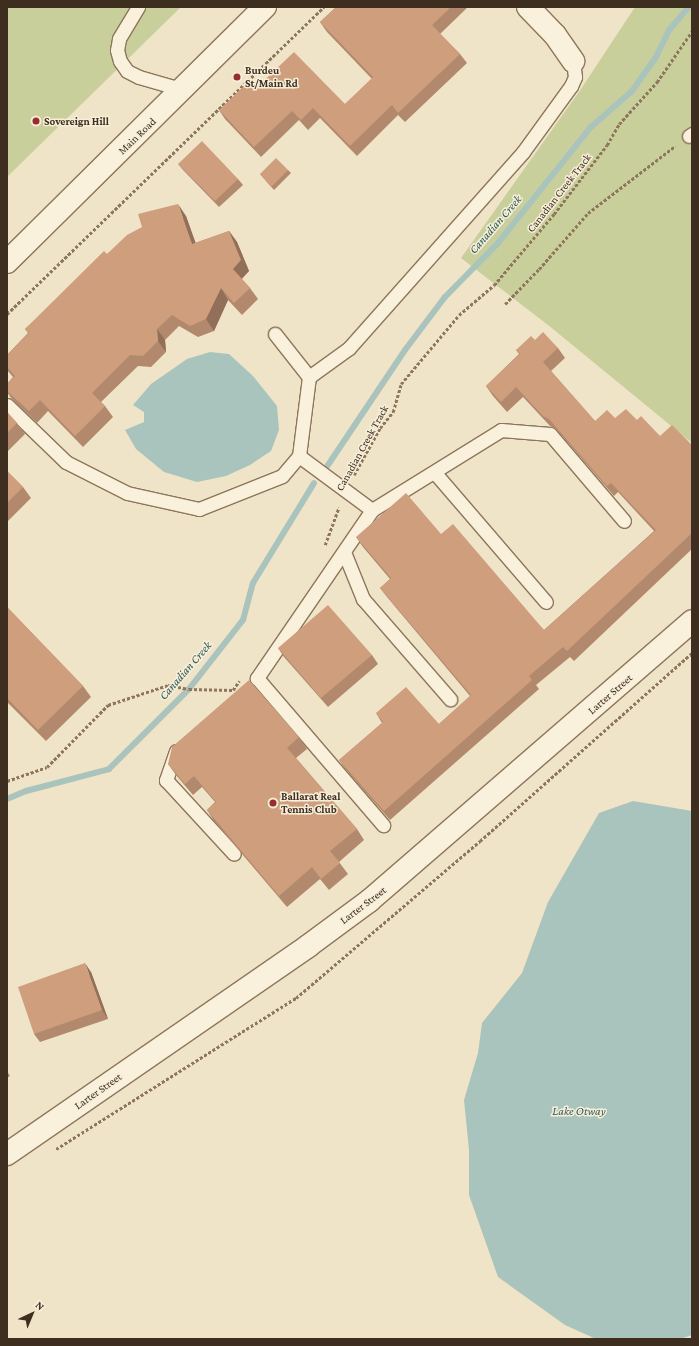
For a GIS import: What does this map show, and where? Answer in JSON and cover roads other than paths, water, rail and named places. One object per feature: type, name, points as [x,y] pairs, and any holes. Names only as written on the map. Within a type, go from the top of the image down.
[{"type":"street","name":"Main Road","points":[[7,262],[184,90],[265,7]]},
{"type":"street","points":[[528,7],[558,39],[573,61]]},
{"type":"street","name":"Larter Street","points":[[7,1154],[301,951],[369,901],[692,620]]},
{"type":"lane","points":[[138,7],[119,39],[117,50],[120,61],[127,71],[139,77],[184,90]]},
{"type":"lane","points":[[309,377],[350,348],[522,152],[571,86],[575,77],[573,61]]},
{"type":"lane","points":[[7,405],[66,462],[127,493],[199,509],[282,476],[299,456],[309,377],[275,334]]},
{"type":"lane","points":[[244,683],[257,678],[372,510],[435,473],[501,430],[550,434],[624,521]]},
{"type":"lane","points":[[299,456],[372,510]]},
{"type":"lane","points":[[435,473],[546,602]]},
{"type":"lane","points":[[344,552],[363,600],[450,699]]},
{"type":"lane","points":[[257,678],[383,825]]},
{"type":"lane","points":[[183,744],[172,754],[166,780],[234,854]]},
{"type":"water","points":[[210,352],[229,354],[253,376],[277,406],[279,430],[271,451],[250,465],[226,476],[197,482],[164,472],[136,449],[125,430],[144,422],[144,412],[133,405],[151,384],[187,359]]},
{"type":"water","name":"Lake Otway","points":[[633,801],[692,811],[692,1335],[680,1339],[596,1339],[565,1325],[498,1277],[469,1195],[469,1150],[464,1100],[478,1053],[482,1023],[522,973],[548,902],[599,813]]},
{"type":"waterway","name":"Canadian Creek","points":[[328,465],[405,350],[445,297],[498,243],[591,127],[632,91],[656,57],[669,30],[689,7]]},
{"type":"waterway","name":"Canadian Creek","points":[[7,799],[26,791],[109,769],[189,689],[243,620],[253,583],[314,483]]},
{"type":"place","name":"Burdeu St/Main Rd","points":[[237,77]]},
{"type":"place","name":"Sovereign Hill","points":[[36,121]]},
{"type":"place","name":"Ballarat Real Tennis Club","points":[[273,803]]}]
